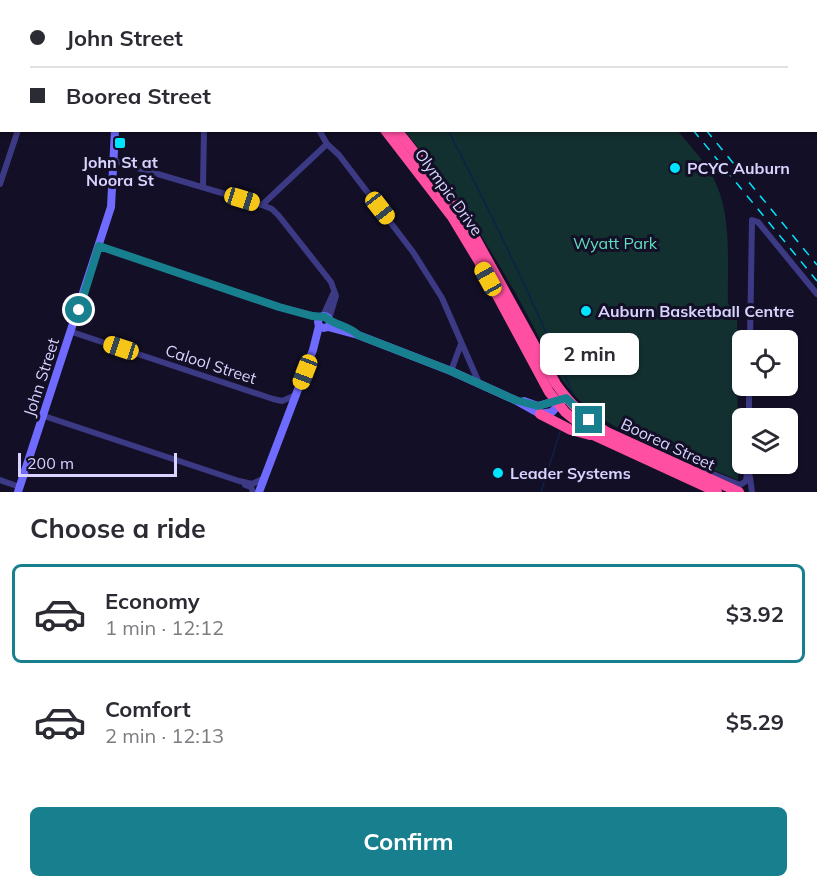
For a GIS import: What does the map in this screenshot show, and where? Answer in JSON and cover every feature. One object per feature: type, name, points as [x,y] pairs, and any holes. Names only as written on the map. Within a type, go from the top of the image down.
[{"type":"highway","name":"Olympic Drive","points":[[387,132],[452,217],[560,401]]},
{"type":"highway","name":"Olympic Drive","points":[[399,132],[460,212],[557,386]]},
{"type":"highway","name":"Boorea Street","points":[[557,386],[560,401],[593,435],[717,492]]},
{"type":"highway","name":"Boorea Street","points":[[560,401],[600,428],[736,491]]},
{"type":"highway","points":[[540,414],[571,430],[593,435]]},
{"type":"street","points":[[0,184],[17,132]]},
{"type":"street","name":"John Street","points":[[19,489],[111,207],[114,132]]},
{"type":"street","points":[[202,186],[204,132]]},
{"type":"street","points":[[320,132],[327,144],[339,155],[413,252],[441,298],[479,384]]},
{"type":"street","points":[[262,205],[327,144]]},
{"type":"street","points":[[114,161],[272,209],[331,282],[335,291],[317,346],[313,350],[259,492]]},
{"type":"street","points":[[750,330],[752,220],[758,222],[817,294]]},
{"type":"street","points":[[99,246],[324,322],[451,371],[540,414],[552,412],[560,401]]},
{"type":"street","name":"Calool Street","points":[[72,332],[273,399],[282,403],[288,416]]},
{"type":"street","points":[[451,371],[461,344]]},
{"type":"street","name":"Calool Street","points":[[273,399],[288,399],[296,394]]},
{"type":"street","points":[[515,400],[538,406],[560,401]]},
{"type":"street","points":[[44,416],[239,481],[252,484],[265,478]]},
{"type":"street","points":[[689,470],[704,471],[740,485],[746,481],[747,474]]},
{"type":"street","points":[[749,474],[752,492]]},
{"type":"street","points":[[0,480],[19,489]]},
{"type":"street","points":[[239,481],[251,487],[253,492]]},
{"type":"green space","name":"Wyatt Park","points":[[406,132],[679,132],[712,175],[719,190],[726,222],[728,304],[737,309],[737,330],[732,330],[732,396],[738,396],[738,408],[732,408],[732,474],[738,474],[738,480],[637,439],[597,416],[562,380],[516,294],[464,206]]},
{"type":"waterway","points":[[449,132],[513,261],[573,394]]},
{"type":"waterway","points":[[541,492],[560,432]]},
{"type":"railway","points":[[695,132],[817,281]]},
{"type":"railway","points":[[708,132],[817,265]]},
{"type":"place","name":"John St at Noora St","points":[[120,143]]},
{"type":"place","name":"PCYC Auburn","points":[[675,168]]},
{"type":"place","name":"Auburn Basketball Centre","points":[[586,311]]},
{"type":"place","name":"Leader Systems","points":[[498,473]]},
{"type":"route","points":[[79,310],[99,246],[279,307],[286,307],[312,316],[323,316],[329,321],[355,331],[358,335],[451,371],[515,400],[538,406],[566,398],[589,420]]}]
